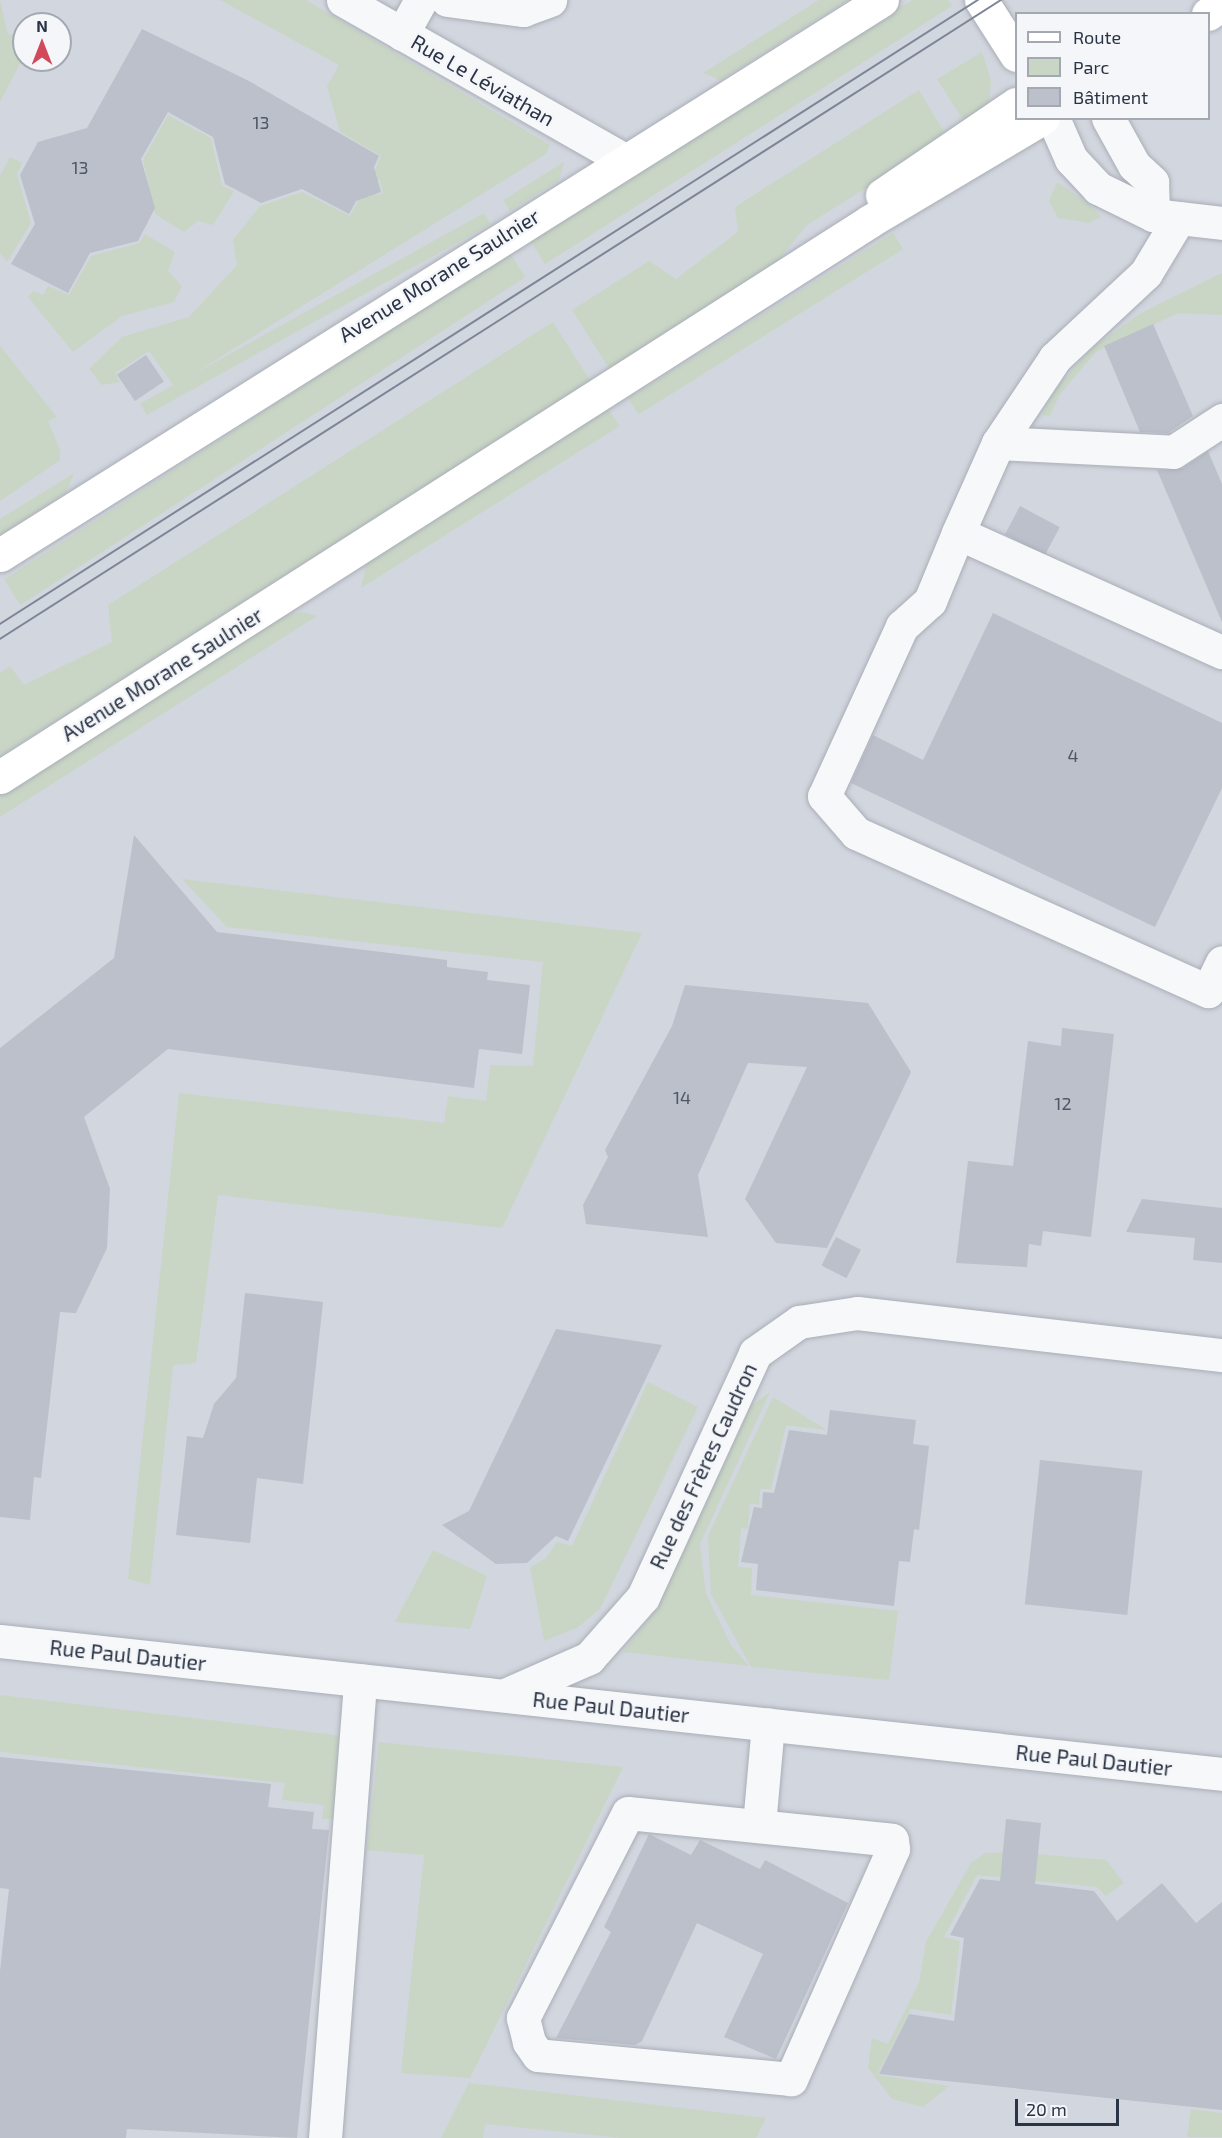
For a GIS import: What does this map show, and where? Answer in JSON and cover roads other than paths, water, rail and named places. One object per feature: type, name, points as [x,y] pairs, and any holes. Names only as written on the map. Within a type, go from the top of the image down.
[{"type":"main road","name":"Avenue Morane Saulnier","points":[[0,555],[623,159],[882,0]]},
{"type":"main road","points":[[981,0],[1015,52]]},
{"type":"main road","points":[[870,221],[884,188],[1015,105]]},
{"type":"main road","name":"Avenue Morane Saulnier","points":[[0,777],[870,221],[1040,120]]},
{"type":"street","name":"Rue Le Léviathan","points":[[343,0],[623,159]]},
{"type":"street","points":[[402,34],[421,0]]},
{"type":"street","points":[[447,0],[523,10],[550,0]]},
{"type":"street","points":[[1054,120],[1071,159],[1098,188],[1166,216],[1222,222]]},
{"type":"street","points":[[1109,120],[1134,165],[1152,182],[1166,216],[1146,273],[1055,358],[998,443],[930,601],[902,626],[824,796],[856,833],[1208,991],[1222,962]]},
{"type":"street","points":[[998,443],[1173,452],[1222,420]]},
{"type":"street","points":[[958,533],[1222,652]]},
{"type":"street","name":"Rue des Frères Caudron","points":[[506,1695],[589,1658],[643,1597],[755,1353],[799,1323],[857,1313],[1222,1355]]},
{"type":"street","name":"Rue Paul Dautier","points":[[0,1641],[1222,1774]]},
{"type":"street","points":[[325,2138],[360,1680]]},
{"type":"street","points":[[759,1824],[768,1724]]},
{"type":"street","points":[[628,1813],[759,1824],[892,1840],[893,1849],[791,2079],[538,2055],[523,2018],[628,1813]]},
{"type":"tram line","points":[[0,624],[978,0]]},
{"type":"tram line","points":[[0,639],[1001,0]]}]
